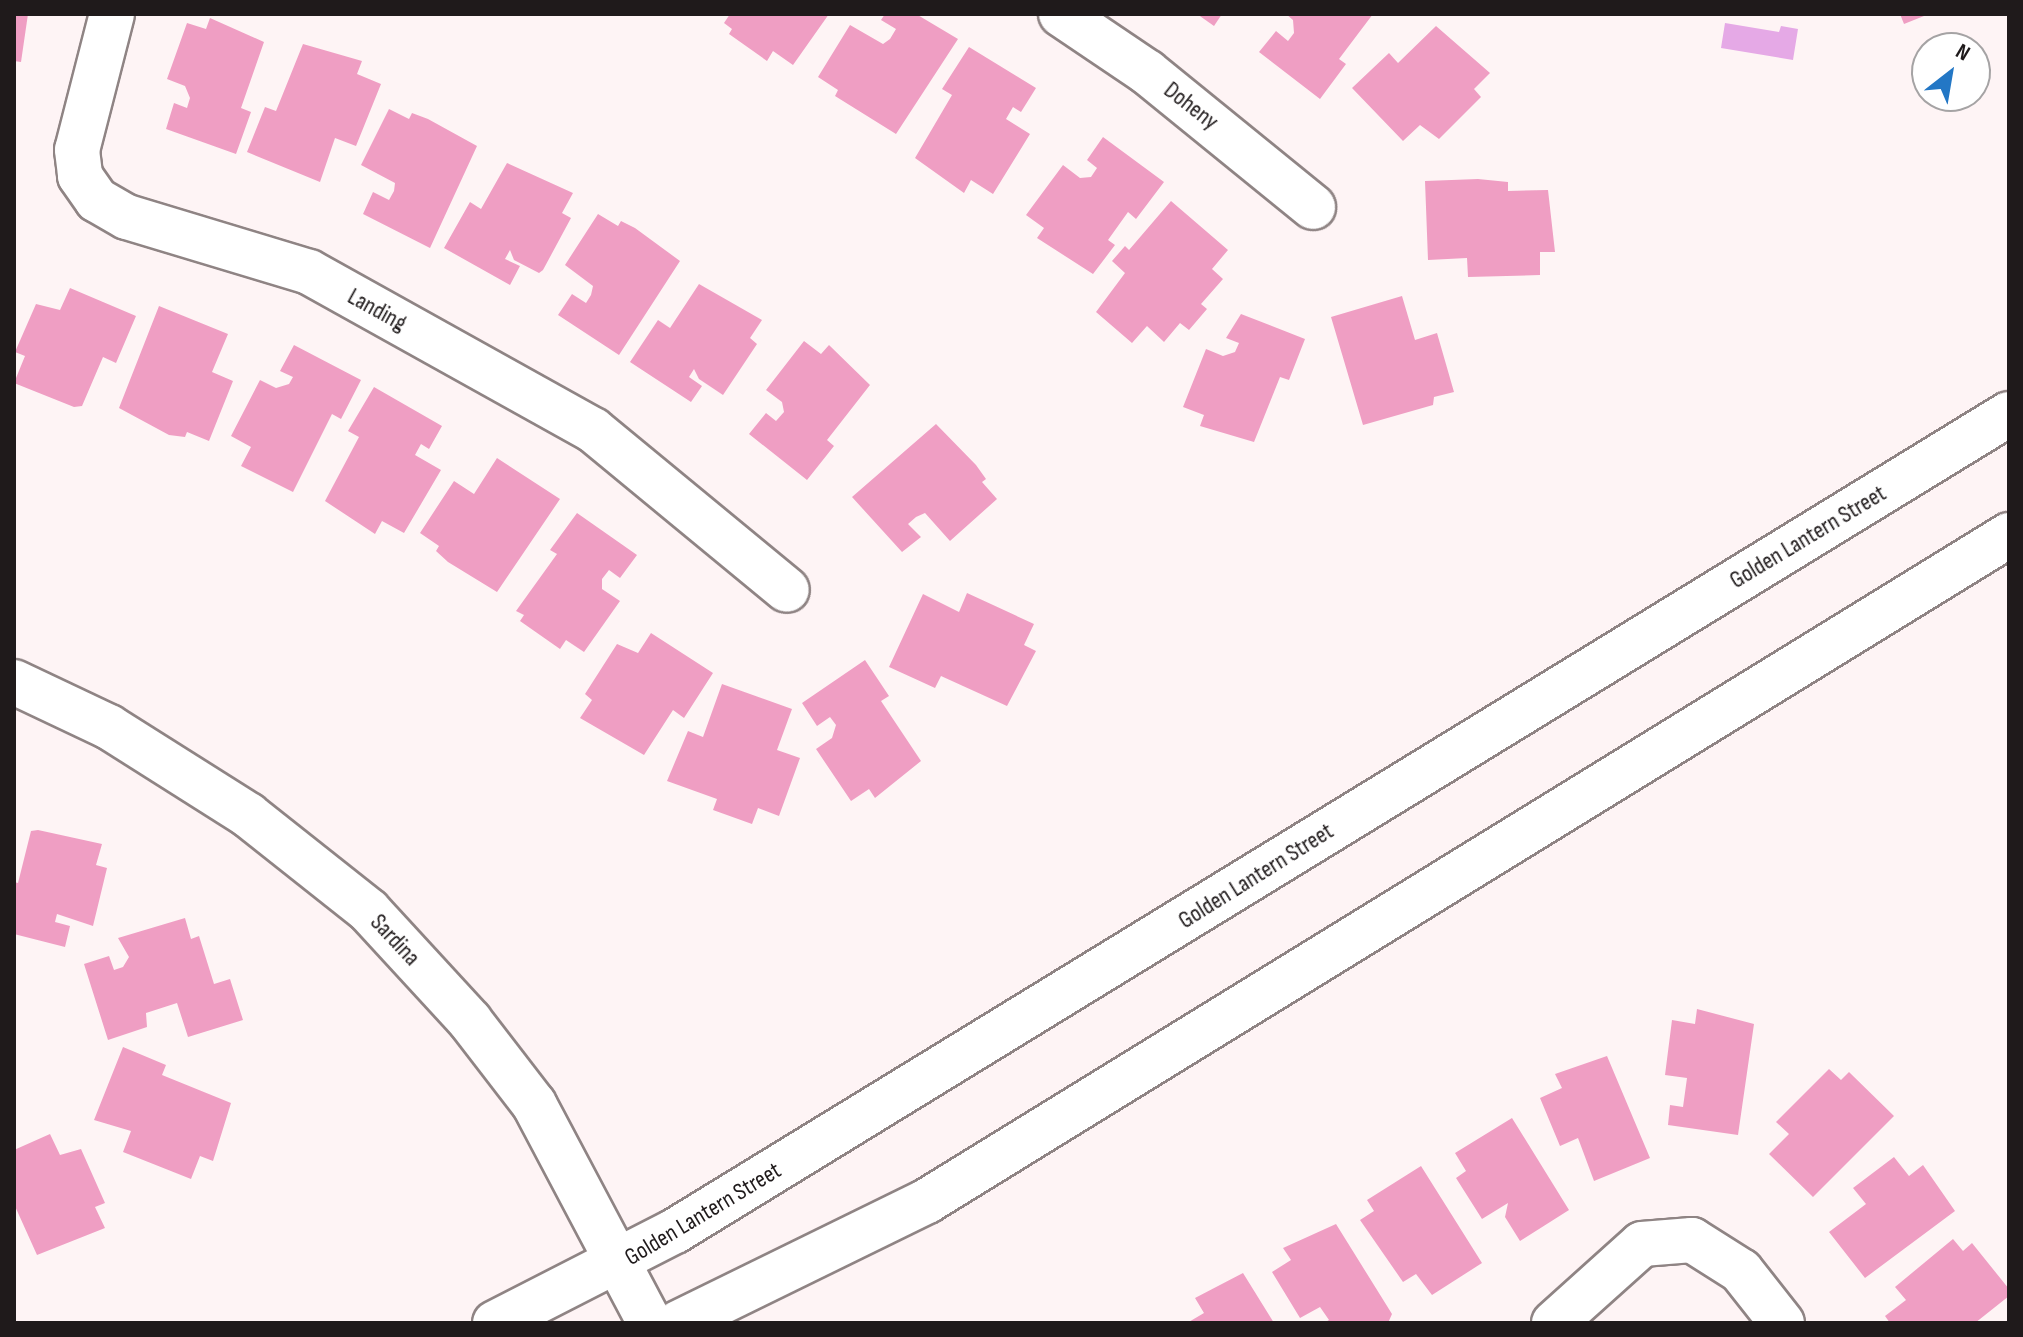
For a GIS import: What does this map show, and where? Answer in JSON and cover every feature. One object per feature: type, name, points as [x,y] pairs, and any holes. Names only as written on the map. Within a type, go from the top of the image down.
[{"type":"main road","name":"Landing","points":[[112,14],[77,150],[80,176],[97,200],[127,217],[309,272],[593,430],[787,590]]},
{"type":"main road","name":"Doheny","points":[[1061,14],[1147,72],[1313,207]]},
{"type":"main road","name":"Golden Lantern Street","points":[[495,1323],[618,1265],[2009,414]]},
{"type":"main road","points":[[678,1323],[927,1201],[2009,535]]},
{"type":"main road","name":"Sardina","points":[[14,682],[109,727],[248,815],[369,911],[470,1021],[534,1104],[650,1323]]},
{"type":"main road","points":[[1554,1323],[1642,1244],[1692,1240],[1741,1271],[1782,1323]]},
{"type":"shaded area","points":[[1725,23],[1779,32],[1781,26],[1798,29],[1793,60],[1721,48]]},
{"type":"building","points":[[14,14],[28,14],[21,62],[14,61]]},
{"type":"building","points":[[730,14],[829,14],[793,65],[773,51],[767,61],[729,34],[732,29],[724,23]]},
{"type":"building","points":[[885,14],[916,14],[958,39],[896,134],[835,96],[838,90],[818,77],[850,25],[883,44],[890,39],[896,29],[881,20]]},
{"type":"building","points":[[1197,14],[1222,14],[1214,26]]},
{"type":"building","points":[[1286,14],[1373,14],[1339,59],[1346,64],[1320,99],[1259,52],[1276,31],[1288,41],[1294,33],[1293,20]]},
{"type":"building","points":[[1900,14],[1929,14],[1904,24]]},
{"type":"building","points":[[210,18],[264,42],[241,108],[251,112],[236,154],[166,129],[174,103],[187,108],[190,98],[185,86],[167,79],[187,23],[206,29]]},
{"type":"building","points":[[1436,26],[1490,73],[1474,89],[1481,97],[1439,139],[1420,125],[1403,141],[1352,88],[1389,53],[1398,63]]},
{"type":"building","points":[[303,44],[362,61],[357,74],[381,84],[356,146],[335,138],[320,182],[247,152],[265,107],[276,111]]},
{"type":"building","points":[[969,47],[1036,88],[1021,112],[1013,107],[1006,119],[1030,134],[993,194],[971,180],[964,193],[915,158],[952,95],[942,89]]},
{"type":"building","points":[[389,109],[409,119],[412,113],[428,119],[477,146],[430,248],[363,214],[373,192],[389,200],[394,191],[395,183],[361,165]]},
{"type":"building","points":[[1103,137],[1164,182],[1136,219],[1128,212],[1108,240],[1115,245],[1093,274],[1037,238],[1044,228],[1026,215],[1063,165],[1080,178],[1091,177],[1097,168],[1087,160]]},
{"type":"building","points":[[507,163],[573,193],[562,213],[571,218],[543,270],[539,273],[514,260],[510,250],[505,259],[520,266],[510,285],[444,248],[470,202],[481,209]]},
{"type":"building","points":[[1478,179],[1508,182],[1508,191],[1548,190],[1555,252],[1540,252],[1540,275],[1468,277],[1467,258],[1428,260],[1425,181]]},
{"type":"building","points":[[1171,201],[1228,250],[1212,269],[1223,279],[1201,304],[1207,309],[1189,330],[1180,323],[1164,342],[1147,326],[1132,343],[1096,312],[1125,273],[1112,261],[1125,246],[1129,250]]},
{"type":"building","points":[[598,214],[618,226],[621,221],[635,228],[680,261],[619,355],[558,315],[572,294],[586,303],[591,295],[593,286],[565,265]]},
{"type":"building","points":[[699,284],[762,320],[750,338],[757,344],[723,395],[699,379],[694,369],[689,377],[702,386],[691,402],[630,362],[658,320],[670,328]]},
{"type":"building","points":[[70,288],[136,316],[116,363],[103,357],[82,406],[74,407],[14,383],[25,356],[15,352],[36,304],[60,310]]},
{"type":"building","points":[[1402,296],[1415,340],[1437,333],[1454,392],[1434,397],[1433,405],[1363,425],[1331,317]]},
{"type":"building","points":[[159,306],[228,334],[212,372],[233,381],[209,441],[187,432],[185,437],[169,435],[119,408]]},
{"type":"building","points":[[1241,314],[1305,339],[1289,380],[1280,377],[1254,442],[1200,426],[1204,415],[1183,407],[1206,349],[1223,356],[1235,352],[1239,343],[1226,338]]},
{"type":"building","points":[[804,341],[821,354],[829,345],[870,385],[827,440],[834,446],[807,480],[749,434],[766,413],[776,421],[784,412],[782,402],[766,390]]},
{"type":"building","points":[[294,345],[361,380],[341,419],[332,414],[293,492],[241,466],[251,447],[231,436],[260,380],[276,388],[289,384],[293,377],[280,371]]},
{"type":"building","points":[[374,387],[442,426],[429,449],[421,444],[415,455],[441,470],[404,533],[382,521],[375,534],[325,501],[359,437],[348,431]]},
{"type":"building","points":[[936,424],[976,465],[986,479],[982,482],[997,499],[950,541],[925,513],[916,517],[908,524],[921,537],[902,552],[852,497]]},
{"type":"building","points":[[497,458],[560,499],[497,592],[448,562],[436,551],[439,546],[420,533],[454,481],[474,494]]},
{"type":"building","points":[[577,513],[637,555],[620,578],[609,570],[602,579],[602,589],[620,601],[584,652],[566,640],[560,649],[520,621],[524,615],[516,611],[557,554],[550,550]]},
{"type":"building","points":[[967,593],[1034,624],[1024,645],[1036,651],[1007,706],[941,676],[935,688],[889,667],[923,594],[959,612]]},
{"type":"building","points":[[651,633],[713,673],[684,718],[673,710],[644,755],[580,718],[592,700],[585,694],[617,644],[638,653]]},
{"type":"building","points":[[865,660],[889,696],[881,701],[921,761],[875,798],[869,789],[851,801],[816,749],[832,738],[836,725],[830,717],[817,726],[802,703]]},
{"type":"building","points":[[722,684],[792,709],[777,750],[800,758],[779,816],[758,808],[752,824],[713,810],[717,799],[667,781],[688,731],[703,737]]},
{"type":"building","points":[[31,831],[102,844],[96,865],[107,868],[93,926],[57,914],[55,922],[70,926],[65,947],[14,934],[14,882],[18,883]]},
{"type":"building","points":[[185,918],[191,939],[199,936],[214,984],[230,979],[243,1020],[188,1037],[177,1003],[146,1013],[147,1027],[108,1040],[84,964],[109,956],[114,970],[123,967],[129,957],[118,938]]},
{"type":"building","points":[[1697,1009],[1754,1024],[1738,1135],[1668,1125],[1670,1105],[1683,1107],[1687,1078],[1665,1075],[1672,1020],[1695,1024]]},
{"type":"building","points":[[123,1047],[166,1065],[162,1075],[231,1103],[213,1161],[200,1156],[191,1179],[123,1152],[131,1131],[94,1120]]},
{"type":"building","points":[[1607,1056],[1650,1158],[1594,1181],[1578,1138],[1560,1146],[1540,1098],[1562,1088],[1555,1074]]},
{"type":"building","points":[[1829,1069],[1841,1080],[1849,1072],[1894,1116],[1813,1197],[1769,1154],[1789,1134],[1776,1122]]},
{"type":"building","points":[[1512,1118],[1569,1210],[1520,1241],[1505,1217],[1508,1203],[1482,1219],[1456,1178],[1466,1171],[1455,1153]]},
{"type":"building","points":[[50,1134],[60,1155],[81,1149],[105,1203],[95,1207],[105,1228],[37,1255],[14,1204],[14,1150]]},
{"type":"building","points":[[1894,1157],[1909,1176],[1923,1165],[1955,1211],[1865,1278],[1829,1232],[1866,1204],[1853,1188]]},
{"type":"building","points":[[1421,1166],[1482,1263],[1432,1295],[1416,1274],[1403,1282],[1360,1220],[1374,1211],[1367,1200]]},
{"type":"building","points":[[1336,1224],[1392,1314],[1388,1323],[1324,1323],[1329,1320],[1320,1307],[1300,1318],[1272,1272],[1291,1260],[1283,1248]]},
{"type":"building","points":[[1953,1239],[1963,1251],[1972,1243],[2009,1289],[2009,1296],[1975,1323],[1890,1323],[1885,1316],[1906,1300],[1895,1287]]},
{"type":"building","points":[[1243,1273],[1274,1323],[1187,1323],[1204,1313],[1195,1298]]}]
